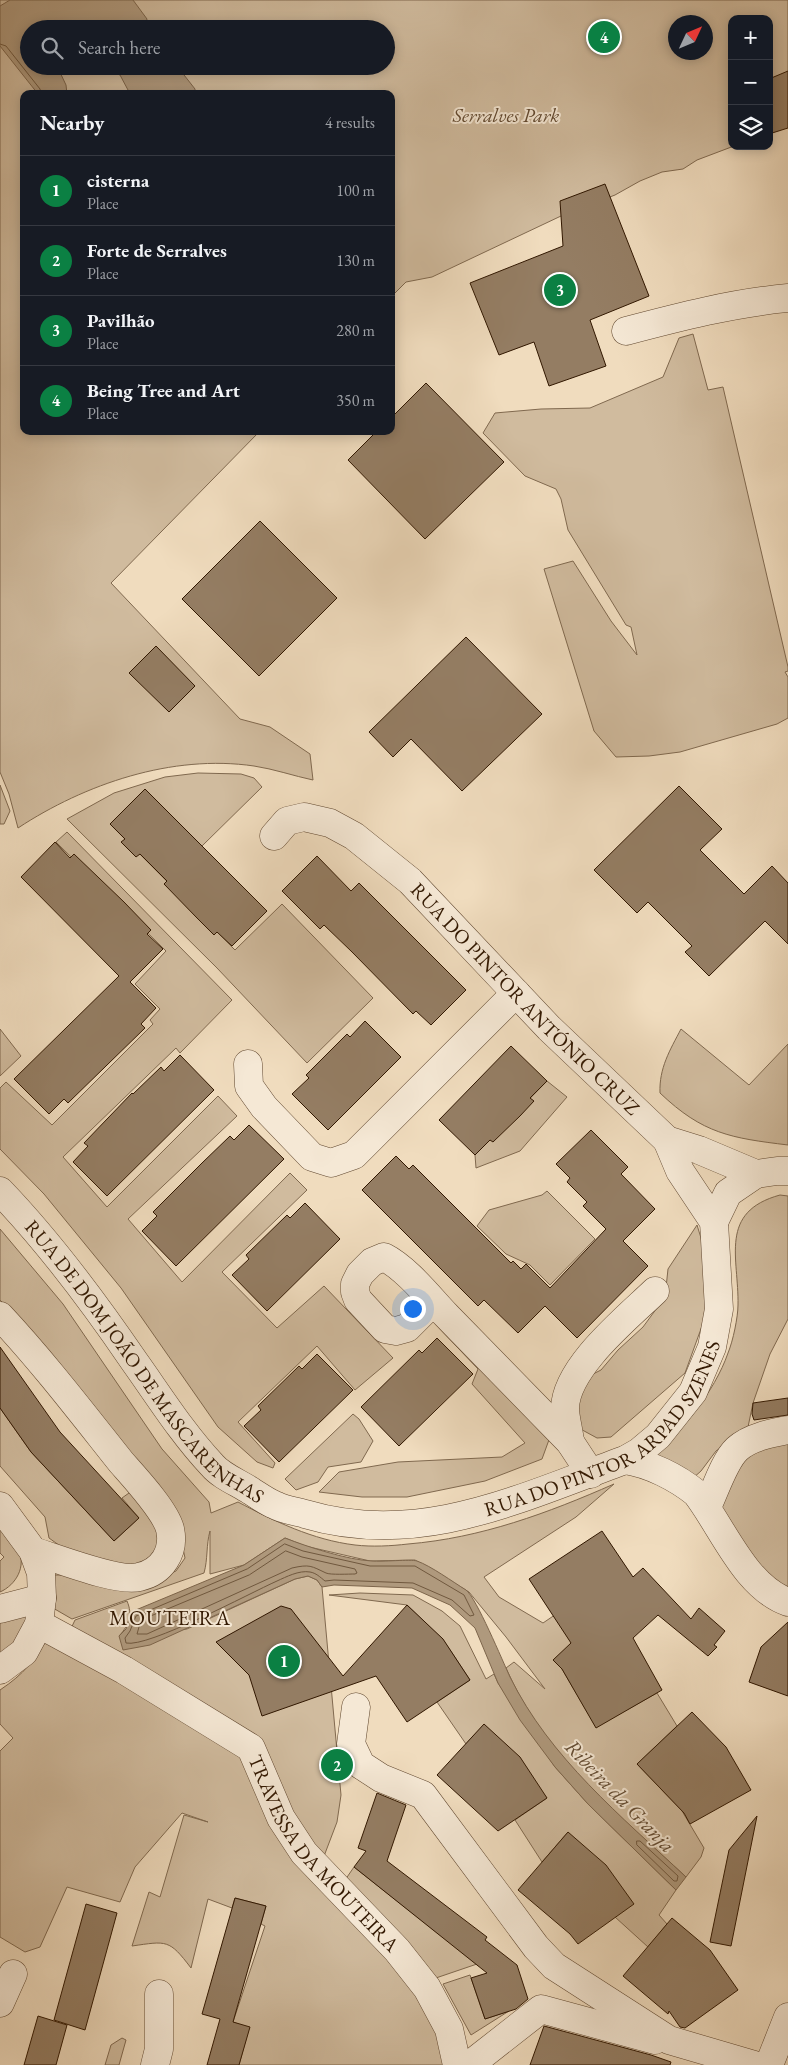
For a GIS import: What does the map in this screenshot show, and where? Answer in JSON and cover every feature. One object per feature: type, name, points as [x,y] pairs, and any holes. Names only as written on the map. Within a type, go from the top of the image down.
[{"type":"street","points":[[626,331],[759,300],[788,298]]},
{"type":"street","name":"RUA DO PINTOR ANTÓNIO CRUZ","points":[[274,836],[287,821],[304,817],[330,823],[354,836],[410,881],[516,993],[667,1140],[699,1150],[756,1174],[788,1171]]},
{"type":"street","points":[[248,1064],[249,1086],[264,1106],[312,1157],[332,1163],[354,1155],[516,993]]},
{"type":"street","name":"RUA DO PINTOR ARPAD SZENES","points":[[274,1505],[333,1522],[389,1526],[425,1523],[471,1514],[591,1474],[625,1460],[639,1452],[658,1436],[693,1392],[712,1347],[720,1309],[714,1222],[680,1171],[667,1140]]},
{"type":"street","points":[[714,1222],[728,1193],[756,1174]]},
{"type":"street","name":"RUA DE DOM JOÃO DE MASCARENHAS","points":[[0,1191],[28,1220],[66,1266],[134,1360],[176,1423],[214,1467],[274,1505]]},
{"type":"street","points":[[570,1442],[565,1408],[570,1389],[588,1357],[655,1291]]},
{"type":"street","points":[[433,1302],[570,1442],[591,1474]]},
{"type":"street","points":[[0,1316],[30,1348],[151,1498],[170,1528],[172,1546],[165,1561],[158,1569],[138,1578],[111,1576],[33,1551]]},
{"type":"street","points":[[707,1507],[728,1462],[737,1449],[749,1440],[788,1430]]},
{"type":"street","points":[[625,1460],[640,1462],[683,1482],[696,1493],[757,1582],[781,1600],[788,1602]]},
{"type":"street","points":[[0,1506],[33,1551],[40,1573],[41,1611],[24,1652],[0,1670]]},
{"type":"street","points":[[0,1609],[41,1611]]},
{"type":"street","name":"TRAVESSA DA MOUTEIRA","points":[[41,1611],[124,1670],[251,1748],[281,1818],[304,1853],[397,1950],[427,1988],[467,2063]]},
{"type":"street","points":[[356,1706],[351,1744],[361,1765],[381,1778],[423,1795],[536,1947],[554,1966],[669,2040]]},
{"type":"street","points":[[480,1901],[511,1942],[520,1948],[536,1947]]},
{"type":"street","points":[[0,2003],[13,1974]]},
{"type":"street","points":[[155,2065],[160,2049],[158,1994]]},
{"type":"street","points":[[467,2063],[541,2009],[650,2039],[669,2040],[754,2065]]},
{"type":"street","points":[[769,2065],[788,2017]]},
{"type":"green space","name":"Serralves Park","points":[[0,0],[788,0],[788,124],[773,130],[773,15],[728,15],[728,148],[697,160],[683,169],[662,172],[640,181],[615,195],[561,216],[432,277],[406,282],[395,293],[395,90],[20,90],[20,435],[256,435],[111,583],[240,719],[270,727],[310,754],[313,780],[261,767],[223,763],[192,764],[161,769],[130,776],[100,786],[44,812],[18,828],[9,794],[0,772]]},
{"type":"green space","points":[[693,334],[708,390],[723,387],[788,667],[788,671],[785,672],[788,677],[788,718],[777,724],[680,752],[649,756],[616,757],[594,731],[544,569],[573,561],[611,621],[637,655],[631,627],[626,625],[568,530],[561,499],[556,489],[525,476],[483,433],[495,413],[541,409],[590,408],[663,377],[679,338]]},
{"type":"green space","points":[[198,773],[241,774],[254,778],[262,787],[202,846],[145,789],[110,824],[235,950],[282,904],[373,998],[307,1063],[217,968],[67,819],[114,793],[165,777]]},
{"type":"green space","points":[[0,785],[10,811],[4,824],[0,824]]},
{"type":"green space","points":[[67,832],[232,1000],[180,1053],[176,1048],[63,1157],[107,1207],[218,1096],[237,1116],[128,1219],[182,1282],[290,1173],[307,1190],[222,1272],[277,1328],[324,1286],[393,1358],[355,1390],[317,1346],[238,1422],[275,1463],[273,1468],[257,1462],[218,1427],[121,1288],[44,1194],[0,1149],[0,1088],[6,1082],[52,1125],[153,1024],[150,1020],[160,1009],[135,984],[166,951],[56,842]]},
{"type":"green space","points":[[0,1029],[21,1056],[0,1076]]},
{"type":"green space","points":[[681,1029],[749,1085],[788,1044],[788,1145],[750,1140],[704,1126],[676,1107],[660,1093],[663,1067]]},
{"type":"green space","points":[[547,1081],[567,1097],[520,1151],[476,1168],[475,1155]]},
{"type":"green space","points":[[547,1191],[595,1239],[550,1285],[530,1265],[506,1254],[477,1226],[489,1210],[542,1195]]},
{"type":"green space","points":[[780,1195],[788,1196],[788,1319],[770,1354],[753,1403],[748,1427],[716,1451],[701,1471],[692,1479],[646,1460],[683,1426],[705,1397],[722,1368],[732,1342],[737,1316],[738,1287],[735,1254],[736,1239],[740,1225],[747,1213],[760,1203]]},
{"type":"green space","points":[[697,1225],[705,1251],[706,1315],[685,1373],[611,1437],[597,1438],[575,1426],[573,1412],[587,1377],[601,1370],[618,1350],[643,1327],[665,1297],[668,1269]]},
{"type":"green space","points":[[0,1229],[63,1304],[162,1449],[209,1502],[211,1513],[238,1502],[280,1523],[324,1539],[361,1546],[395,1545],[435,1541],[514,1523],[614,1484],[576,1517],[484,1577],[499,1597],[543,1623],[568,1606],[587,1628],[562,1669],[596,1727],[657,1693],[677,1726],[637,1764],[682,1811],[704,1848],[701,1857],[686,1877],[585,1782],[540,1728],[506,1668],[514,1662],[545,1689],[469,1592],[415,1560],[370,1561],[305,1546],[285,1538],[244,1565],[210,1574],[210,1531],[204,1573],[72,1619],[53,1608],[54,1575],[80,1575],[144,1584],[176,1571],[185,1558],[178,1524],[56,1359],[0,1300]]},
{"type":"green space","points":[[439,1328],[550,1437],[542,1459],[485,1481],[407,1497],[362,1497],[319,1492],[339,1472],[398,1462],[502,1457],[525,1443],[472,1384],[478,1369]]},
{"type":"green space","points":[[0,1408],[31,1452],[114,1541],[139,1518],[122,1498],[136,1488],[164,1542],[140,1571],[74,1556],[49,1538],[45,1517],[0,1466]]},
{"type":"green space","points":[[353,1414],[359,1419],[373,1441],[361,1462],[328,1467],[318,1482],[296,1490],[285,1479]]},
{"type":"green space","points":[[788,1438],[788,1588],[753,1573],[716,1534],[726,1474],[756,1445]]},
{"type":"green space","points":[[0,1527],[16,1546],[21,1562],[15,1580],[0,1592],[0,1561],[4,1557],[0,1553]]},
{"type":"green space","points":[[308,1576],[317,1580],[322,1587],[341,1795],[337,1822],[321,1864],[252,1743],[67,1637],[75,1620],[127,1601],[130,1611],[129,1620],[119,1636],[187,1629],[295,1579]]},
{"type":"green space","points":[[360,1593],[413,1595],[442,1611],[460,1626],[486,1679],[494,1674],[498,1683],[555,1767],[588,1804],[676,1890],[659,1915],[667,1924],[648,1947],[615,1917],[568,1832],[542,1862],[515,1820],[547,1798],[484,1725],[466,1744],[437,1702],[470,1680],[450,1650],[434,1631],[407,1605],[329,1595]]},
{"type":"green space","points":[[34,1606],[16,1644],[0,1657],[0,1615]]},
{"type":"green space","points":[[49,1636],[246,1753],[396,1958],[453,2065],[239,2065],[249,2028],[233,2022],[265,1926],[261,1924],[266,1906],[235,1898],[232,1908],[208,1899],[191,1968],[172,1947],[166,1944],[153,1943],[132,1946],[149,1892],[160,1897],[184,1815],[208,1822],[182,1813],[135,1867],[120,1902],[67,1887],[40,1947],[25,1952],[0,1937],[0,1751],[13,1738],[0,1724],[0,1690],[28,1666]]},
{"type":"green space","points":[[354,1867],[477,1964],[430,1980],[343,1883]]},
{"type":"green space","points":[[470,1975],[485,2019],[509,2011],[471,2035],[443,1984]]},
{"type":"green space","points":[[122,2038],[126,2040],[119,2065],[105,2065],[111,2045]]},
{"type":"water","points":[[10,0],[133,0],[147,19],[20,20],[20,71],[0,46],[0,6]]},
{"type":"water","points":[[23,75],[61,75],[67,90],[35,90]]},
{"type":"water","points":[[120,75],[184,75],[195,89],[195,90],[128,90]]},
{"type":"water","points":[[285,1538],[340,1556],[362,1560],[417,1561],[466,1590],[476,1604],[510,1677],[526,1706],[545,1734],[589,1785],[686,1877],[676,1890],[588,1804],[555,1767],[520,1720],[498,1683],[475,1628],[450,1605],[412,1588],[334,1585],[322,1587],[317,1580],[308,1576],[295,1579],[150,1645],[123,1650],[119,1636],[126,1629],[131,1612],[244,1565]]},
{"type":"building","points":[[788,71],[788,128],[773,133],[773,105],[773,77]]},
{"type":"building","points":[[605,184],[649,296],[590,320],[606,366],[549,386],[534,342],[499,355],[470,283],[563,246],[560,201]]},
{"type":"building","points":[[426,383],[504,462],[425,539],[348,460],[373,435],[395,435],[395,414]]},
{"type":"building","points":[[260,521],[337,598],[259,676],[182,599]]},
{"type":"building","points":[[466,637],[542,714],[462,791],[411,739],[393,757],[369,732]]},
{"type":"building","points":[[156,646],[195,686],[169,712],[129,673]]},
{"type":"building","points":[[679,786],[722,829],[700,850],[744,894],[772,866],[788,883],[788,944],[765,921],[709,976],[685,952],[692,946],[648,902],[637,913],[594,870]]},
{"type":"building","points":[[145,789],[267,911],[232,946],[217,932],[214,935],[164,884],[167,881],[140,854],[136,857],[121,842],[125,839],[110,824]]},
{"type":"building","points":[[55,842],[70,858],[74,854],[124,902],[151,930],[147,934],[163,949],[130,982],[156,1008],[141,1024],[145,1028],[68,1103],[64,1099],[49,1114],[14,1079],[119,976],[21,877]]},
{"type":"building","points":[[317,856],[351,891],[359,883],[466,990],[431,1025],[416,1011],[413,1014],[324,925],[320,929],[282,891]]},
{"type":"building","points":[[365,1021],[401,1057],[328,1130],[292,1094],[309,1078],[306,1075],[347,1034],[350,1037]]},
{"type":"building","points":[[511,1046],[547,1081],[530,1098],[534,1101],[520,1116],[493,1142],[490,1140],[475,1155],[439,1120]]},
{"type":"building","points":[[180,1055],[214,1090],[107,1196],[73,1162],[88,1146],[84,1143],[132,1093],[161,1067],[164,1071]]},
{"type":"building","points":[[249,1125],[284,1159],[176,1266],[142,1231],[157,1216],[153,1212],[202,1163],[230,1136],[234,1140]]},
{"type":"building","points":[[591,1130],[628,1167],[621,1174],[655,1209],[623,1241],[648,1266],[577,1338],[545,1306],[518,1333],[484,1300],[478,1306],[362,1190],[396,1156],[409,1169],[413,1165],[511,1263],[513,1261],[521,1269],[526,1264],[550,1288],[606,1229],[583,1206],[587,1202],[567,1182],[570,1178],[556,1164]]},
{"type":"building","points":[[305,1203],[340,1239],[267,1311],[232,1275],[249,1259],[246,1255],[287,1215],[290,1218]]},
{"type":"building","points":[[437,1338],[473,1374],[399,1446],[361,1407],[419,1350],[422,1353]]},
{"type":"building","points":[[0,1347],[60,1432],[139,1518],[114,1541],[31,1452],[0,1408]]},
{"type":"building","points":[[317,1354],[353,1390],[279,1462],[244,1426],[261,1410],[258,1406],[299,1366],[302,1369]]},
{"type":"building","points":[[788,1398],[788,1415],[754,1420],[752,1414],[753,1403]]},
{"type":"building","points":[[602,1531],[633,1577],[643,1568],[691,1619],[699,1608],[725,1631],[714,1645],[717,1647],[708,1656],[658,1615],[633,1638],[662,1690],[596,1728],[562,1669],[553,1660],[571,1643],[529,1579]]},
{"type":"building","points":[[407,1605],[443,1639],[470,1680],[407,1722],[376,1676],[262,1716],[249,1675],[216,1642],[281,1606],[291,1609],[343,1676]]},
{"type":"building","points":[[788,1622],[788,1696],[749,1682],[761,1647]]},
{"type":"building","points":[[692,1712],[726,1747],[751,1790],[690,1824],[684,1813],[637,1764]]},
{"type":"building","points":[[484,1724],[520,1757],[547,1798],[498,1831],[437,1775]]},
{"type":"building","points":[[377,1793],[406,1805],[387,1861],[487,1937],[485,1940],[517,1965],[528,1999],[516,2009],[485,2019],[471,1978],[487,1973],[354,1867],[366,1851],[358,1848]]},
{"type":"building","points":[[757,1816],[731,1946],[710,1942],[729,1850]]},
{"type":"building","points":[[568,1832],[606,1865],[634,1904],[578,1944],[570,1934],[518,1890]]},
{"type":"building","points":[[235,1898],[266,1906],[233,2022],[250,2027],[239,2065],[207,2065],[220,2019],[202,2014]]},
{"type":"building","points":[[86,1904],[117,1913],[85,2030],[54,2020]]},
{"type":"building","points":[[672,1918],[710,1950],[738,1990],[685,2028],[680,2027],[669,2011],[668,2014],[623,1976]]},
{"type":"building","points":[[38,2016],[67,2025],[56,2065],[24,2065]]},
{"type":"building","points":[[544,2026],[671,2062],[670,2065],[530,2065]]},
{"type":"place","name":"Being Tree and Art","points":[[604,37]]},
{"type":"place","name":"Pavilhão","points":[[560,290]]},
{"type":"place","name":"cisterna","points":[[284,1661]]},
{"type":"place","name":"Forte de Serralves","points":[[337,1765]]},
{"type":"district","name":"MOUTEIRA","points":[[170,1618]]},
{"type":"water label","name":"Ribeira da Granja","points":[[620,1796]]}]
